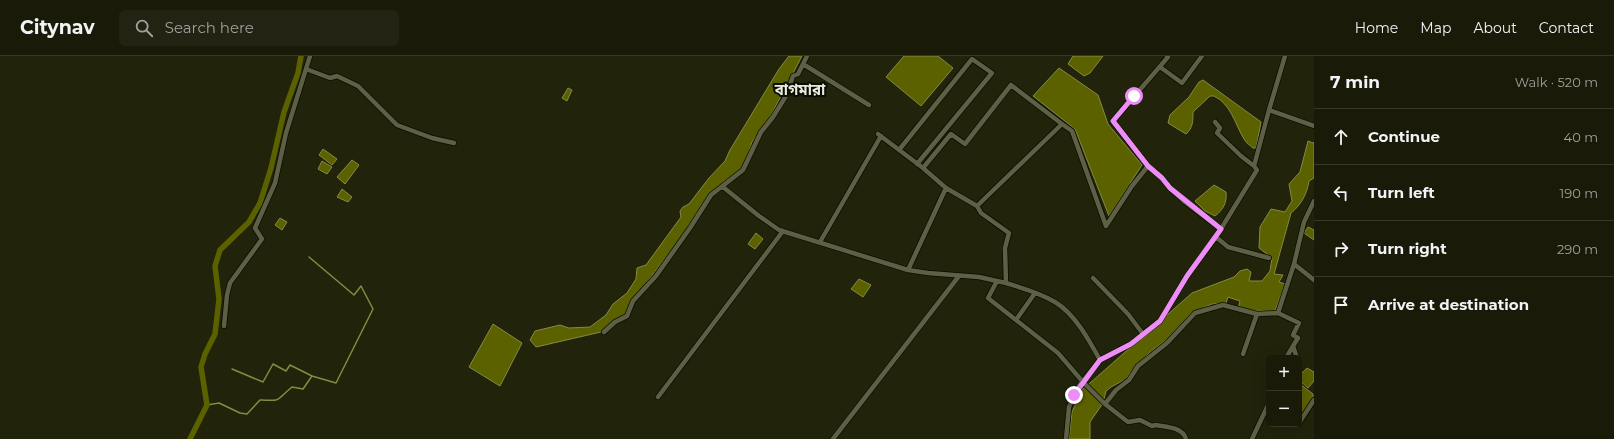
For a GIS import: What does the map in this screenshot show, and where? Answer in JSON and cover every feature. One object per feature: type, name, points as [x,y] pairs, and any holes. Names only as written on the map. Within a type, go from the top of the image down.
[{"type":"street","points":[[224,326],[227,295],[230,284],[262,239],[255,228],[275,184],[286,133],[310,56]]},
{"type":"street","points":[[604,332],[615,322],[627,316],[633,301],[656,276],[711,195],[743,170],[761,132],[773,117],[786,96],[793,76],[798,74],[807,56]]},
{"type":"street","points":[[1167,56],[1168,57],[1160,67],[1113,121],[1148,166],[1162,178],[1180,198],[1221,229]]},
{"type":"street","points":[[1160,67],[1182,83],[1202,56]]},
{"type":"street","points":[[1254,166],[1285,56]]},
{"type":"street","points":[[899,150],[970,57],[992,74],[917,164]]},
{"type":"street","points":[[803,64],[869,105]]},
{"type":"street","points":[[306,69],[330,78],[337,76],[358,86],[397,126],[432,138],[454,143]]},
{"type":"street","points":[[923,168],[951,134],[965,144],[1011,85],[1072,131],[1106,226],[1132,186],[1148,166]]},
{"type":"street","points":[[1269,110],[1314,126]]},
{"type":"street","points":[[1066,439],[1069,407],[1074,395],[1100,360],[1131,344],[1160,321],[1187,276],[1216,237],[1257,170],[1217,133],[1220,128],[1215,122]]},
{"type":"street","points":[[977,206],[1062,124]]},
{"type":"street","points":[[820,242],[880,135],[946,188],[977,206],[981,214],[1009,233],[1005,248],[1006,283]]},
{"type":"street","points":[[723,187],[779,230],[908,270],[979,277],[1006,283],[1055,302],[1067,312],[1085,334],[1100,360]]},
{"type":"street","points":[[908,270],[946,188]]},
{"type":"street","points":[[1278,313],[1294,264],[1304,222],[1314,201]]},
{"type":"street","points":[[658,397],[783,231]]},
{"type":"street","points":[[1216,237],[1228,247],[1269,258]]},
{"type":"street","points":[[1294,264],[1314,280]]},
{"type":"street","points":[[833,439],[959,276]]},
{"type":"street","points":[[1093,278],[1128,314],[1143,334]]},
{"type":"street","points":[[997,281],[988,298],[1058,353],[1104,404],[1128,422],[1140,420],[1152,426],[1156,425],[1180,430],[1185,435],[1186,439]]},
{"type":"street","points":[[1016,320],[1035,293]]},
{"type":"street","points":[[1104,404],[1116,390],[1129,380],[1138,366],[1167,343],[1195,313],[1222,305],[1257,314],[1278,313],[1300,323],[1293,335],[1298,338],[1288,355]]},
{"type":"street","points":[[1243,354],[1257,314]]},
{"type":"street","points":[[1293,346],[1296,355]]},
{"type":"street","points":[[1302,418],[1314,400]]},
{"type":"street","points":[[1252,439],[1266,409]]},
{"type":"shaded area","points":[[789,56],[802,56],[770,117],[752,142],[746,162],[737,173],[723,182],[707,198],[679,240],[634,299],[626,314],[612,322],[601,332],[536,347],[530,340],[535,331],[560,325],[569,328],[590,327],[606,315],[613,304],[627,293],[636,279],[637,268],[646,265],[681,217],[680,211],[683,207],[689,204],[709,178],[725,161],[730,150],[779,69]]},
{"type":"shaded area","points":[[904,56],[938,56],[953,68],[921,106],[886,77]]},
{"type":"shaded area","points":[[1073,56],[1103,56],[1090,73],[1084,76],[1068,64]]},
{"type":"shaded area","points":[[1059,68],[1098,95],[1108,124],[1142,165],[1109,216],[1075,129],[1033,96]]},
{"type":"shaded area","points":[[1203,80],[1261,122],[1256,148],[1253,148],[1246,142],[1229,109],[1214,96],[1210,96],[1193,112],[1193,121],[1186,134],[1168,123],[1170,115],[1189,97],[1199,82]]},
{"type":"shaded area","points":[[568,88],[572,90],[567,101],[562,98]]},
{"type":"shaded area","points":[[1308,141],[1314,142],[1314,178],[1309,181],[1303,199],[1291,213],[1274,274],[1283,275],[1279,282],[1285,284],[1275,311],[1238,309],[1240,301],[1228,297],[1226,303],[1212,304],[1191,313],[1166,340],[1150,352],[1126,379],[1106,391],[1103,403],[1090,422],[1090,439],[1069,439],[1072,412],[1081,391],[1192,293],[1234,277],[1240,271],[1247,269],[1251,272],[1249,281],[1262,281],[1270,271],[1272,258],[1259,248],[1260,227],[1271,209],[1285,212],[1292,201],[1289,184],[1300,172]]},
{"type":"shaded area","points":[[323,149],[337,159],[332,165],[319,155]]},
{"type":"shaded area","points":[[352,160],[359,165],[345,184],[337,177]]},
{"type":"shaded area","points":[[322,161],[332,167],[327,174],[318,169]]},
{"type":"shaded area","points":[[1214,185],[1226,192],[1223,208],[1215,216],[1205,211],[1195,201]]},
{"type":"shaded area","points":[[342,189],[352,197],[348,202],[337,197]]},
{"type":"shaded area","points":[[280,218],[287,222],[282,230],[275,225]]},
{"type":"shaded area","points":[[1308,227],[1314,230],[1314,240],[1304,233]]},
{"type":"shaded area","points":[[756,233],[763,239],[755,249],[748,244]]},
{"type":"shaded area","points":[[859,279],[871,285],[863,297],[851,289]]},
{"type":"shaded area","points":[[493,324],[522,343],[500,386],[469,367]]},
{"type":"shaded area","points":[[1307,368],[1314,372],[1314,381],[1308,388],[1302,383],[1302,373]]},
{"type":"shaded area","points":[[1302,386],[1313,394],[1313,397],[1302,416]]},
{"type":"waterway","points":[[190,439],[207,405],[201,367],[205,354],[215,334],[219,299],[215,266],[220,250],[249,222],[260,203],[271,168],[284,112],[298,73],[301,56]]},
{"type":"waterway","points":[[309,257],[354,295],[361,286],[373,309],[336,383],[312,376]]},
{"type":"waterway","points":[[207,405],[219,403],[240,413],[247,414],[260,400],[276,400],[292,387],[303,389],[312,376],[290,365],[286,371],[273,364],[263,382],[232,369]]},
{"type":"district","name":"বাগমারা","points":[[800,90]]},
{"type":"route","points":[[1074,395],[1079,386],[1100,360],[1131,344],[1160,321],[1187,276],[1221,229],[1180,198],[1162,178],[1148,166],[1113,121],[1134,96]]}]
